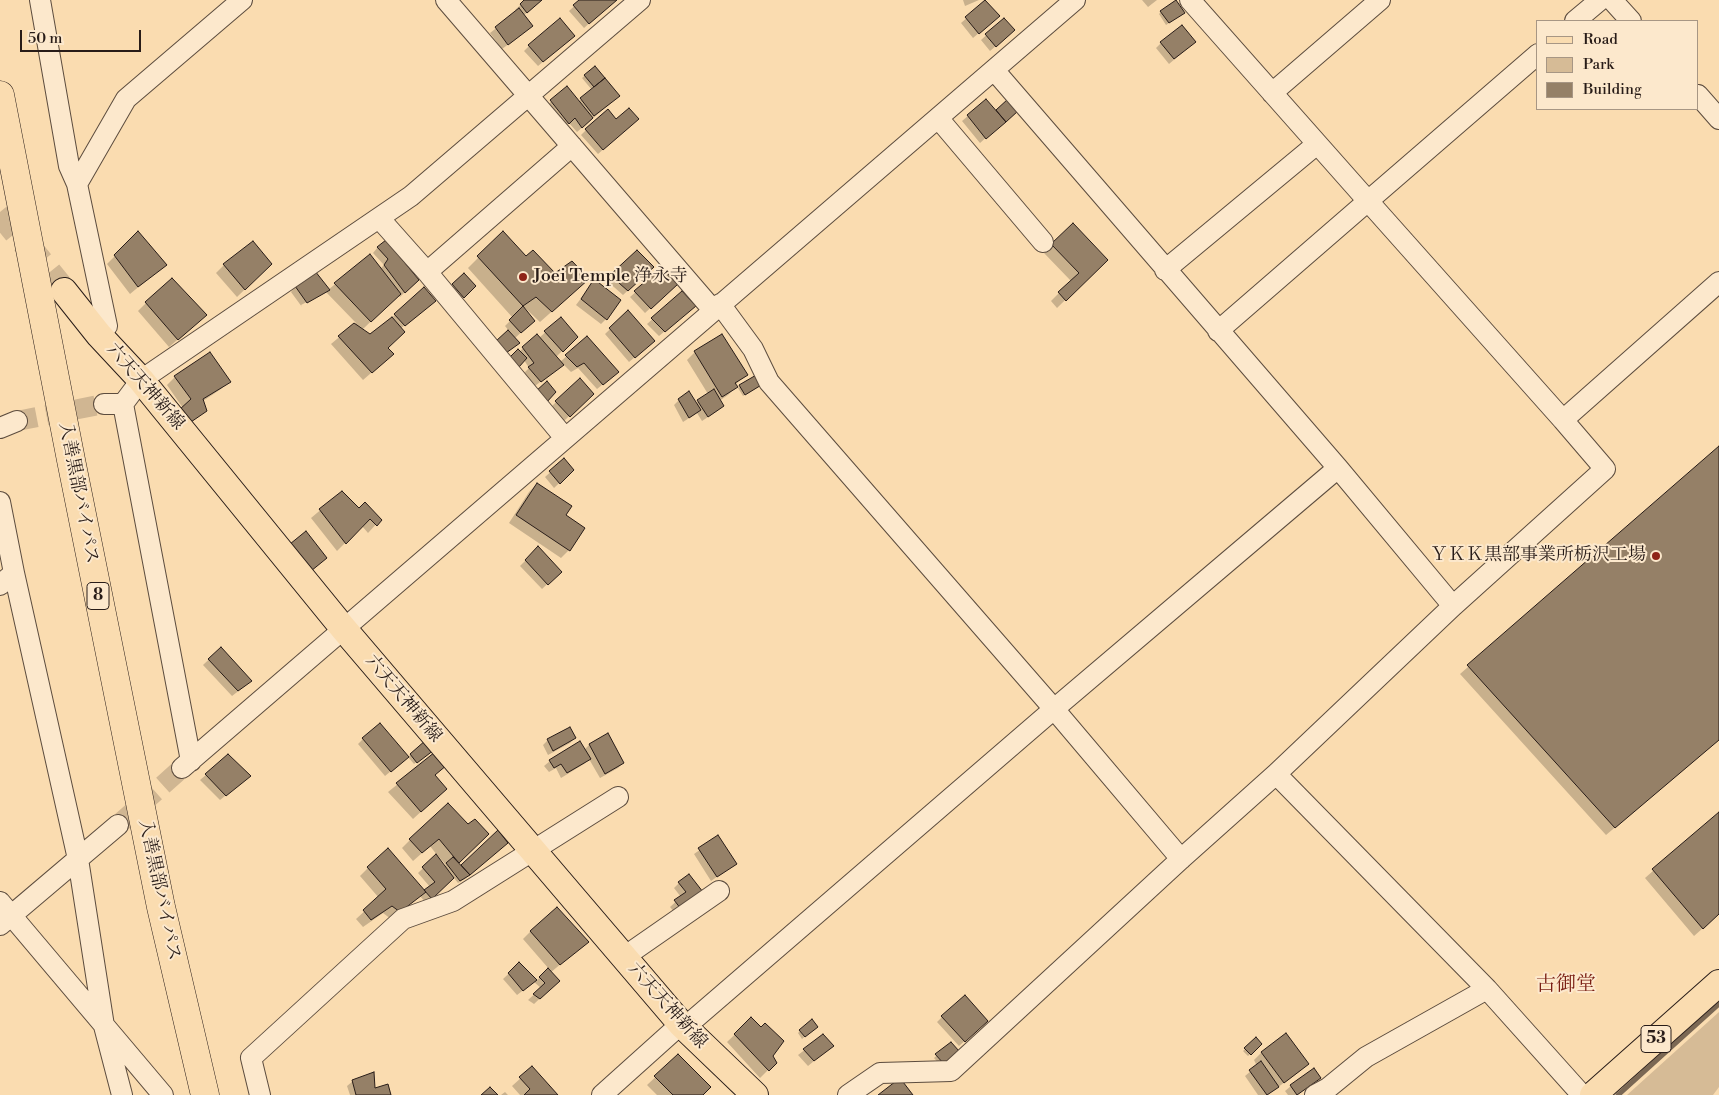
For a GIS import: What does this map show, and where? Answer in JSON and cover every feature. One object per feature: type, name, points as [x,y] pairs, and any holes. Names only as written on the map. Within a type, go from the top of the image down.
[{"type":"highway","name":"入善黒部バイパス","points":[[0,95],[157,887],[205,1095]]},
{"type":"main road","name":"六天天神新線","points":[[64,291],[100,335],[141,380],[343,628],[682,1026],[755,1095]]},
{"type":"main road","name":"53","points":[[1593,1095],[1719,983]]},
{"type":"street","points":[[40,0],[69,166],[77,184],[107,326],[100,335]]},
{"type":"street","points":[[77,184],[126,100],[242,0]]},
{"type":"street","points":[[446,0],[572,146],[753,349],[770,382],[1054,709],[1181,859]]},
{"type":"street","points":[[640,0],[411,196],[141,380],[114,404],[187,764],[1075,0]]},
{"type":"street","points":[[848,1095],[880,1073],[951,1071],[1276,774],[1453,606],[1605,469],[1190,0]]},
{"type":"street","points":[[1272,93],[1380,0]]},
{"type":"street","points":[[1576,20],[1600,0]]},
{"type":"street","points":[[1612,0],[1630,20]]},
{"type":"street","points":[[1218,331],[1536,56]]},
{"type":"street","points":[[994,70],[1338,468],[1453,606]]},
{"type":"street","points":[[1699,96],[1719,119]]},
{"type":"street","points":[[938,118],[1043,242]]},
{"type":"street","points":[[1165,270],[1317,144]]},
{"type":"street","points":[[426,272],[572,146]]},
{"type":"street","points":[[379,218],[565,438]]},
{"type":"street","points":[[1563,420],[1719,282]]},
{"type":"street","points":[[602,1095],[850,887],[1054,709],[1338,468]]},
{"type":"street","points":[[0,502],[7,579],[78,859],[104,1026],[122,1095]]},
{"type":"street","points":[[1276,774],[1487,989],[1582,1095]]},
{"type":"street","points":[[260,1095],[251,1058],[403,919],[453,901],[618,797]]},
{"type":"street","points":[[118,826],[78,859],[4,914],[163,1095]]},
{"type":"street","points":[[624,958],[719,891]]},
{"type":"street","points":[[1315,1095],[1328,1088],[1366,1057],[1487,989]]},
{"type":"green space","points":[[1719,1012],[1719,1087],[1713,1095],[1627,1095]]},
{"type":"building","points":[[524,0],[542,0],[527,13],[520,4]]},
{"type":"building","points":[[579,0],[617,0],[589,24],[573,5]]},
{"type":"building","points":[[985,0],[1000,16],[979,34],[965,17]]},
{"type":"building","points":[[1176,0],[1185,13],[1169,23],[1160,11]]},
{"type":"building","points":[[519,8],[533,26],[508,45],[495,27]]},
{"type":"building","points":[[560,18],[575,36],[543,62],[528,45]]},
{"type":"building","points":[[1004,18],[1015,30],[996,47],[985,34]]},
{"type":"building","points":[[1182,25],[1196,42],[1174,59],[1160,42]]},
{"type":"building","points":[[595,66],[605,78],[594,87],[584,75]]},
{"type":"building","points":[[605,78],[620,96],[594,116],[580,98]]},
{"type":"building","points":[[567,86],[593,118],[582,128],[575,118],[569,124],[550,100]]},
{"type":"building","points":[[986,99],[1006,122],[986,139],[967,115]]},
{"type":"building","points":[[1008,99],[1018,111],[1006,122],[996,110]]},
{"type":"building","points":[[629,108],[639,119],[603,150],[585,129],[608,109],[616,119]]},
{"type":"building","points":[[1073,223],[1108,260],[1066,301],[1058,292],[1079,273],[1051,244]]},
{"type":"building","points":[[138,231],[167,265],[138,287],[114,255]]},
{"type":"building","points":[[503,231],[526,256],[533,250],[555,273],[572,261],[589,279],[552,312],[536,297],[523,306],[477,256]]},
{"type":"building","points":[[386,240],[419,280],[405,293],[384,265],[388,259],[377,247]]},
{"type":"building","points":[[253,241],[272,264],[245,290],[223,264]]},
{"type":"building","points":[[637,250],[654,267],[628,291],[610,275]]},
{"type":"building","points":[[370,254],[401,294],[371,322],[334,283]]},
{"type":"building","points":[[662,267],[678,284],[651,309],[634,291]]},
{"type":"building","points":[[315,271],[330,290],[307,303],[295,286]]},
{"type":"building","points":[[464,273],[476,286],[464,298],[452,284]]},
{"type":"building","points":[[172,278],[207,315],[178,340],[145,302]]},
{"type":"building","points":[[594,279],[621,300],[607,320],[581,299]]},
{"type":"building","points":[[424,287],[436,301],[405,326],[394,314]]},
{"type":"building","points":[[682,291],[696,306],[665,332],[651,318]]},
{"type":"building","points":[[523,306],[535,321],[521,333],[509,320]]},
{"type":"building","points":[[628,310],[655,341],[635,358],[609,328]]},
{"type":"building","points":[[392,317],[405,332],[388,348],[394,354],[372,373],[338,336],[354,323],[370,334]]},
{"type":"building","points":[[561,317],[578,337],[563,352],[544,331]]},
{"type":"building","points":[[508,330],[520,343],[506,353],[496,341]]},
{"type":"building","points":[[537,334],[564,365],[541,382],[528,367],[534,363],[522,347]]},
{"type":"building","points":[[722,334],[748,375],[735,383],[738,387],[722,397],[694,351]]},
{"type":"building","points":[[587,336],[619,372],[603,385],[584,363],[577,367],[565,355]]},
{"type":"building","points":[[518,349],[527,358],[519,367],[510,357]]},
{"type":"building","points":[[210,352],[231,382],[203,399],[207,411],[188,424],[179,410],[191,399],[174,376]]},
{"type":"building","points":[[758,374],[763,384],[745,395],[739,385]]},
{"type":"building","points":[[580,378],[594,394],[570,417],[555,401]]},
{"type":"building","points":[[547,381],[556,392],[546,403],[535,392]]},
{"type":"building","points":[[714,389],[724,406],[708,417],[697,400]]},
{"type":"building","points":[[689,391],[701,410],[689,418],[678,399]]},
{"type":"building","name":"ＹＫＫ黒部事業所栃沢工場","points":[[1719,446],[1719,740],[1615,828],[1467,665]]},
{"type":"building","points":[[564,458],[574,470],[560,484],[549,471]]},
{"type":"building","points":[[537,483],[572,506],[566,515],[585,528],[570,551],[516,515]]},
{"type":"building","points":[[342,491],[359,508],[365,502],[382,520],[377,526],[370,519],[346,544],[319,509]]},
{"type":"building","points":[[306,531],[327,558],[311,571],[290,544]]},
{"type":"building","points":[[538,546],[562,572],[548,585],[525,560]]},
{"type":"building","points":[[221,647],[252,681],[238,691],[208,659]]},
{"type":"building","points":[[380,723],[409,757],[391,772],[362,738]]},
{"type":"building","points":[[570,727],[576,738],[553,751],[547,739]]},
{"type":"building","points":[[608,733],[624,763],[605,774],[589,744]]},
{"type":"building","points":[[426,740],[434,750],[417,763],[410,754]]},
{"type":"building","points":[[580,741],[591,759],[567,773],[561,764],[554,768],[549,760]]},
{"type":"building","points":[[435,752],[447,765],[435,775],[447,789],[421,812],[396,783]]},
{"type":"building","points":[[228,754],[251,776],[226,796],[205,774]]},
{"type":"building","points":[[448,803],[468,824],[475,819],[489,834],[459,863],[439,839],[422,853],[409,839]]},
{"type":"building","points":[[1719,812],[1719,914],[1703,929],[1652,869]]},
{"type":"building","points":[[498,830],[508,843],[470,875],[461,865]]},
{"type":"building","points":[[718,835],[737,864],[717,877],[698,848]]},
{"type":"building","points":[[388,848],[426,892],[400,912],[392,906],[371,920],[363,910],[386,889],[367,867]]},
{"type":"building","points":[[436,854],[454,878],[432,899],[424,890],[435,882],[422,867]]},
{"type":"building","points":[[453,857],[470,875],[460,881],[446,863]]},
{"type":"building","points":[[689,874],[703,892],[681,909],[674,900],[686,892],[678,882]]},
{"type":"building","points":[[557,907],[589,942],[560,965],[530,931]]},
{"type":"building","points":[[519,962],[537,980],[523,991],[508,973]]},
{"type":"building","points":[[548,968],[560,981],[540,999],[533,994],[545,983],[539,977]]},
{"type":"building","points":[[965,995],[988,1021],[965,1042],[941,1016]]},
{"type":"building","points":[[751,1017],[761,1027],[765,1023],[784,1041],[773,1056],[777,1063],[769,1071],[734,1034]]},
{"type":"building","points":[[812,1019],[818,1027],[805,1037],[799,1030]]},
{"type":"building","points":[[1286,1033],[1309,1064],[1284,1083],[1261,1052]]},
{"type":"building","points":[[823,1034],[834,1046],[814,1061],[803,1049]]},
{"type":"building","points":[[1256,1037],[1262,1044],[1251,1055],[1244,1048]]},
{"type":"building","points":[[951,1042],[959,1051],[944,1064],[935,1054]]},
{"type":"building","points":[[678,1054],[711,1087],[703,1095],[673,1095],[654,1076]]},
{"type":"building","points":[[1261,1061],[1279,1087],[1267,1095],[1249,1070]]},
{"type":"building","points":[[532,1066],[558,1095],[524,1095],[530,1089],[519,1077]]},
{"type":"building","points":[[1314,1068],[1321,1078],[1297,1095],[1290,1085]]},
{"type":"building","points":[[374,1072],[375,1088],[388,1084],[391,1095],[356,1095],[352,1080]]},
{"type":"building","points":[[900,1078],[913,1095],[878,1095]]},
{"type":"building","points":[[490,1087],[498,1095],[481,1095]]},
{"type":"waterway","points":[[1618,1095],[1719,1004]]},
{"type":"tunnel","points":[[0,212],[64,291]]},
{"type":"tunnel","points":[[17,421],[104,404]]},
{"type":"tunnel","points":[[118,825],[182,768]]},
{"type":"place","name":"Joei Temple 浄永寺","points":[[523,277]]},
{"type":"place","name":"ＹＫＫ黒部事業所栃沢工場","points":[[1656,556]]},
{"type":"district","name":"古御堂","points":[[1566,985]]}]
